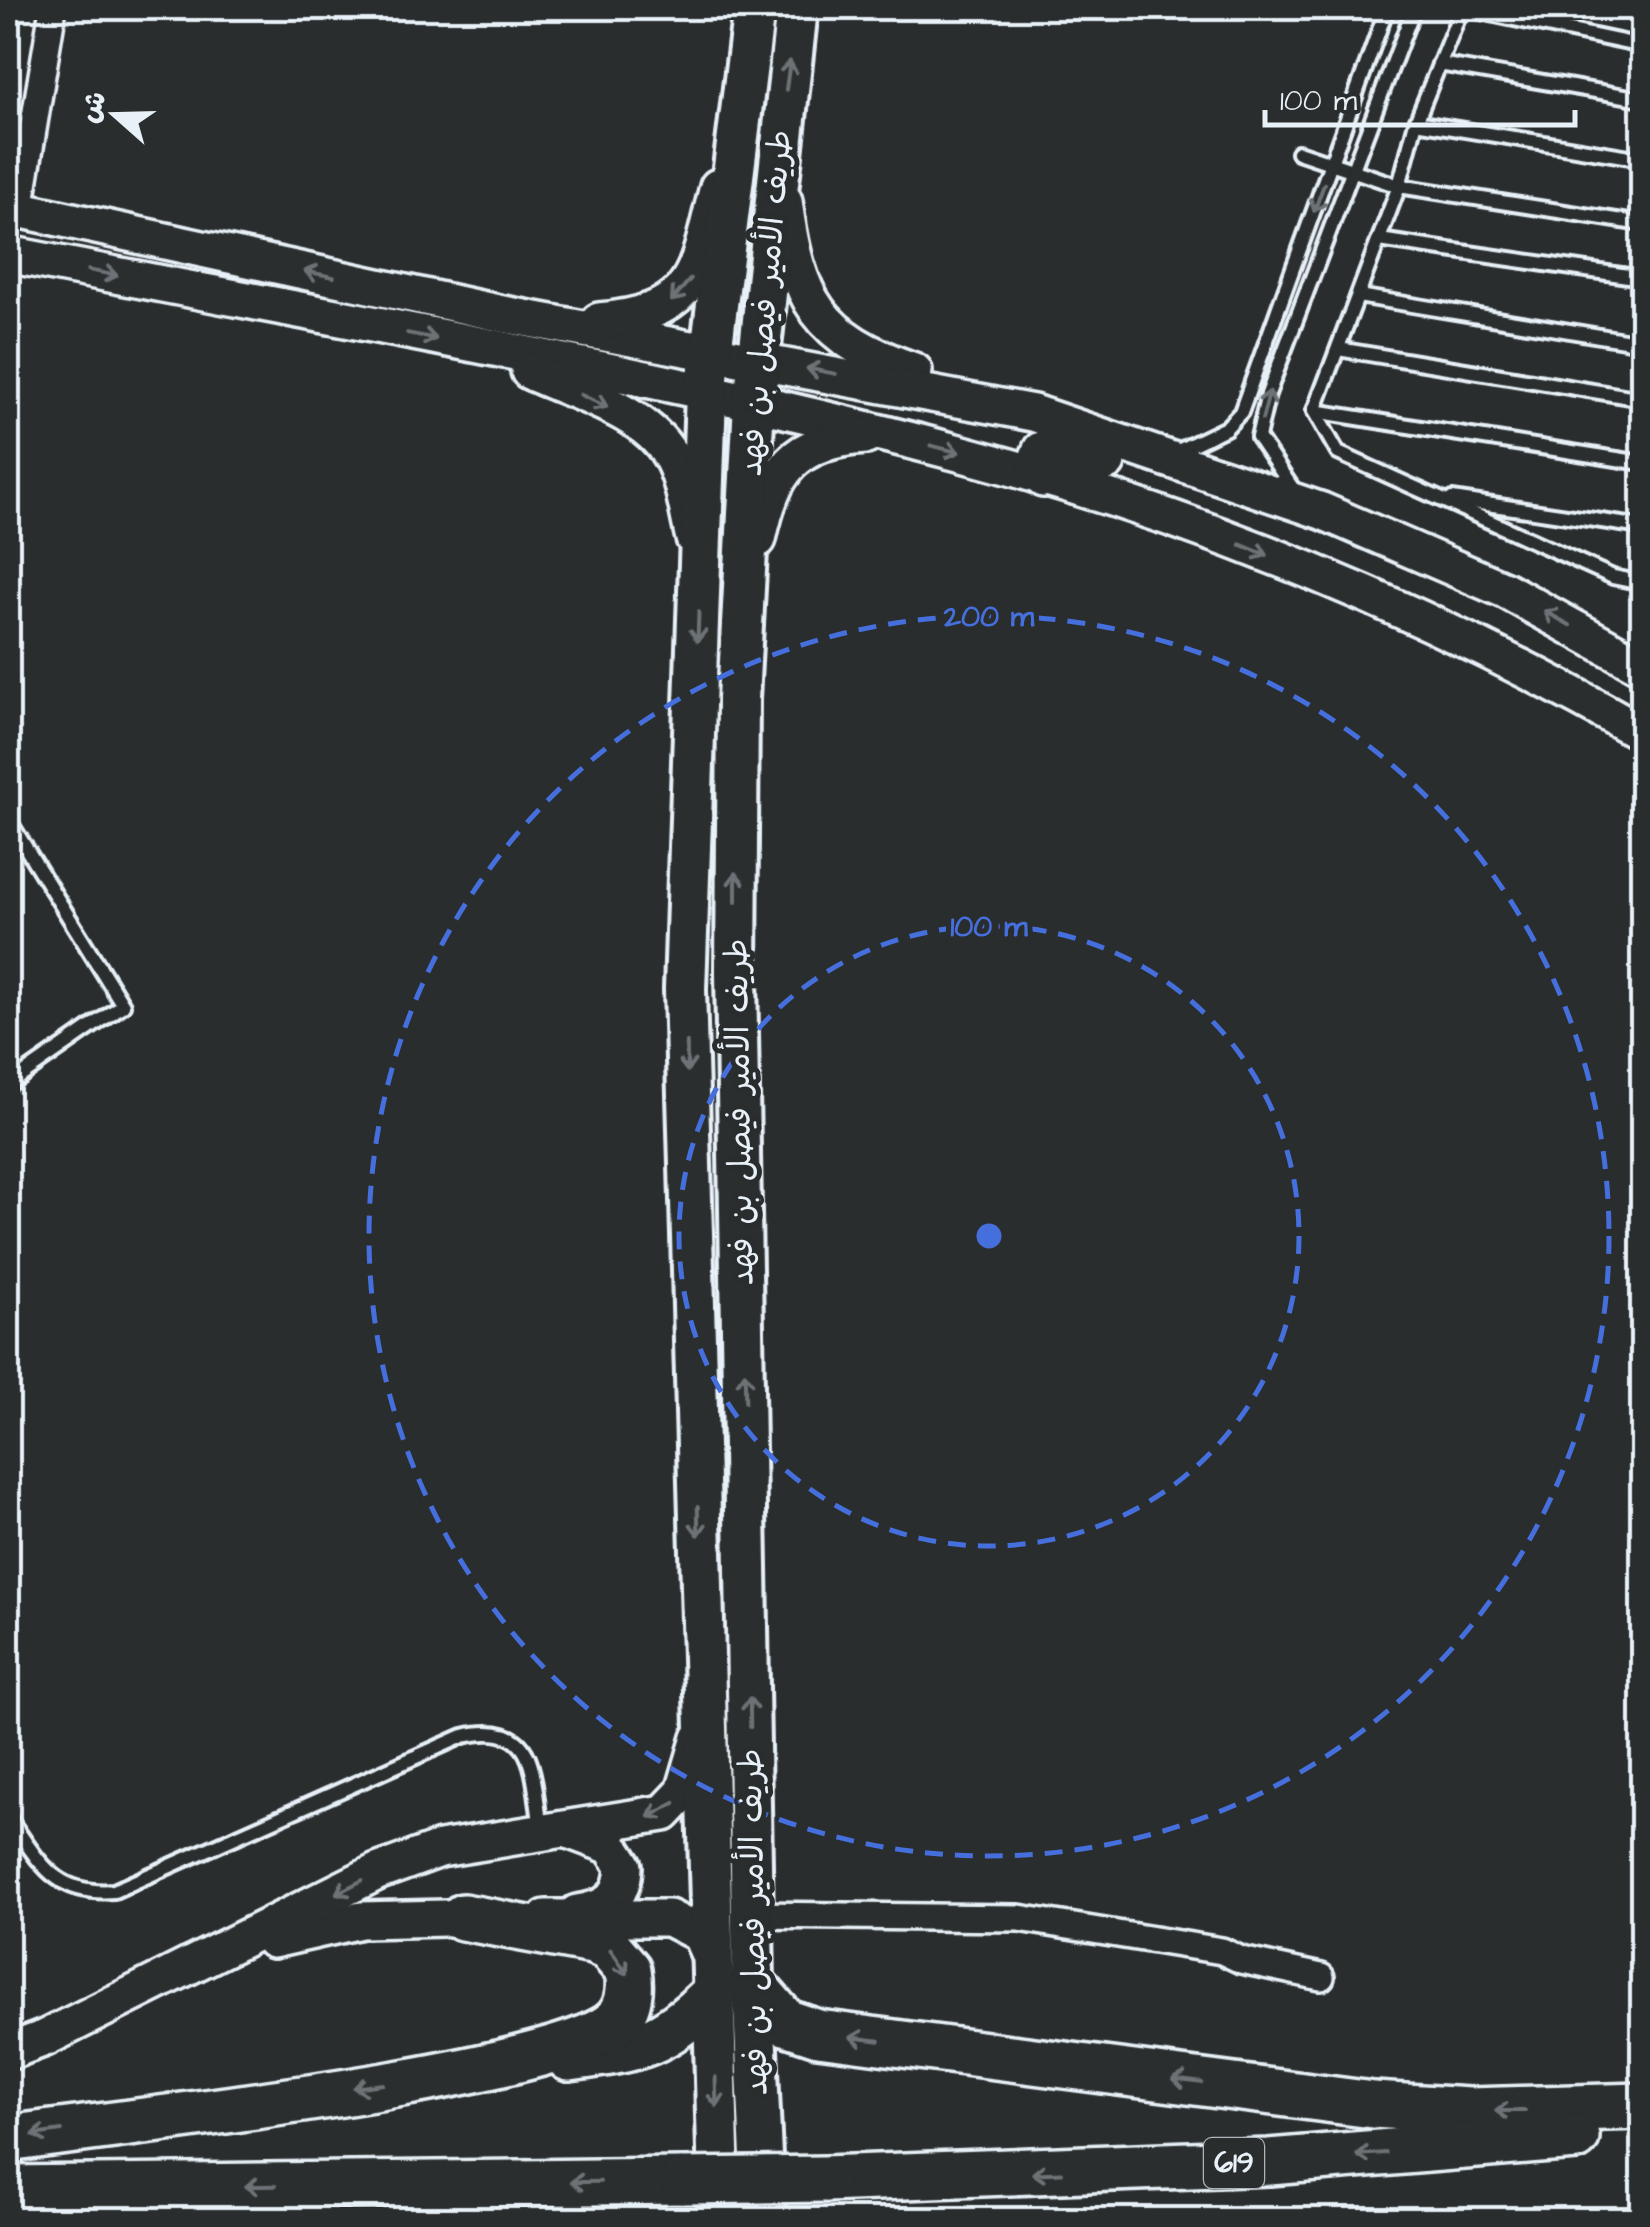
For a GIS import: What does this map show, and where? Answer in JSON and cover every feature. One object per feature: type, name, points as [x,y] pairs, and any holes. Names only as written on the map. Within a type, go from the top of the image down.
[{"type":"highway","points":[[463,1917],[593,1941],[609,1948],[628,1970],[628,2002],[617,2021],[595,2036],[491,2068]]},
{"type":"highway","points":[[8,2139],[642,2048],[676,2029],[726,1979],[785,2022],[818,2034],[1372,2105],[1469,2111],[1642,2106]]},
{"type":"highway","name":"619","points":[[8,2189],[825,2179],[1269,2162],[1642,2130]]},
{"type":"main road","name":"طريف الأمير فيصل بن فهد","points":[[754,8],[706,393],[685,989],[702,1727],[726,1979],[764,2220]]},
{"type":"main road","name":"طريف الأمير فيصل بن فهد","points":[[726,1979],[752,1916],[736,972],[742,614],[754,403],[778,154],[798,8]]},
{"type":"main road","points":[[685,989],[697,967],[707,966],[713,977],[723,1172],[744,1322]]},
{"type":"main road","points":[[720,2220],[726,1979]]},
{"type":"street","points":[[53,8],[14,208],[560,324],[1034,412]]},
{"type":"street","points":[[560,324],[643,317],[660,310],[687,286],[696,269],[741,98]]},
{"type":"street","points":[[778,154],[797,270],[810,301],[833,330],[866,354],[1322,511],[1505,590],[1642,666]]},
{"type":"street","points":[[8,254],[754,403],[1042,479],[1235,542],[1536,672],[1642,733]]},
{"type":"street","points":[[473,346],[624,415],[662,443],[676,467],[700,561]]},
{"type":"street","points":[[742,614],[766,499],[792,459],[832,439],[887,435]]},
{"type":"street","points":[[1042,479],[1035,464],[1037,456],[1042,450],[1057,446],[1187,488],[1322,511]]},
{"type":"street","points":[[1536,672],[1620,694],[1642,707]]},
{"type":"street","points":[[8,2052],[224,1951],[393,1866],[440,1849],[650,1818],[674,1806],[684,1792],[702,1727]]},
{"type":"street","points":[[542,1918],[596,1910],[610,1904],[623,1879],[624,1866],[611,1846],[555,1831]]},
{"type":"street","points":[[752,1916],[1019,1918],[1222,1951],[1241,1960],[1322,1977]]},
{"type":"street","points":[[224,1951],[361,1920],[669,1918],[700,1934],[726,1979]]},
{"type":"lane","points":[[1167,456],[1226,428],[1242,412],[1387,8]]},
{"type":"lane","points":[[1322,511],[1288,487],[1258,437],[1268,394],[1414,8]]},
{"type":"lane","points":[[1314,411],[1399,186],[1416,122],[1462,8],[1642,46]]},
{"type":"lane","points":[[1439,64],[1642,99]]},
{"type":"lane","points":[[1416,122],[1642,159]]},
{"type":"lane","points":[[1298,152],[1399,186],[1642,224]]},
{"type":"lane","points":[[1379,240],[1642,278]]},
{"type":"lane","points":[[1358,296],[1642,344]]},
{"type":"lane","points":[[1338,348],[1642,398]]},
{"type":"lane","points":[[1314,411],[1642,463]]},
{"type":"lane","points":[[1314,411],[1338,453],[1612,576],[1642,582]]},
{"type":"lane","points":[[1436,497],[1642,527]]},
{"type":"lane","points":[[8,818],[123,1005],[8,1085]]},
{"type":"lane","points":[[8,1817],[50,1875],[67,1887],[114,1891],[463,1736],[497,1731],[512,1736],[529,1755],[555,1831]]}]
